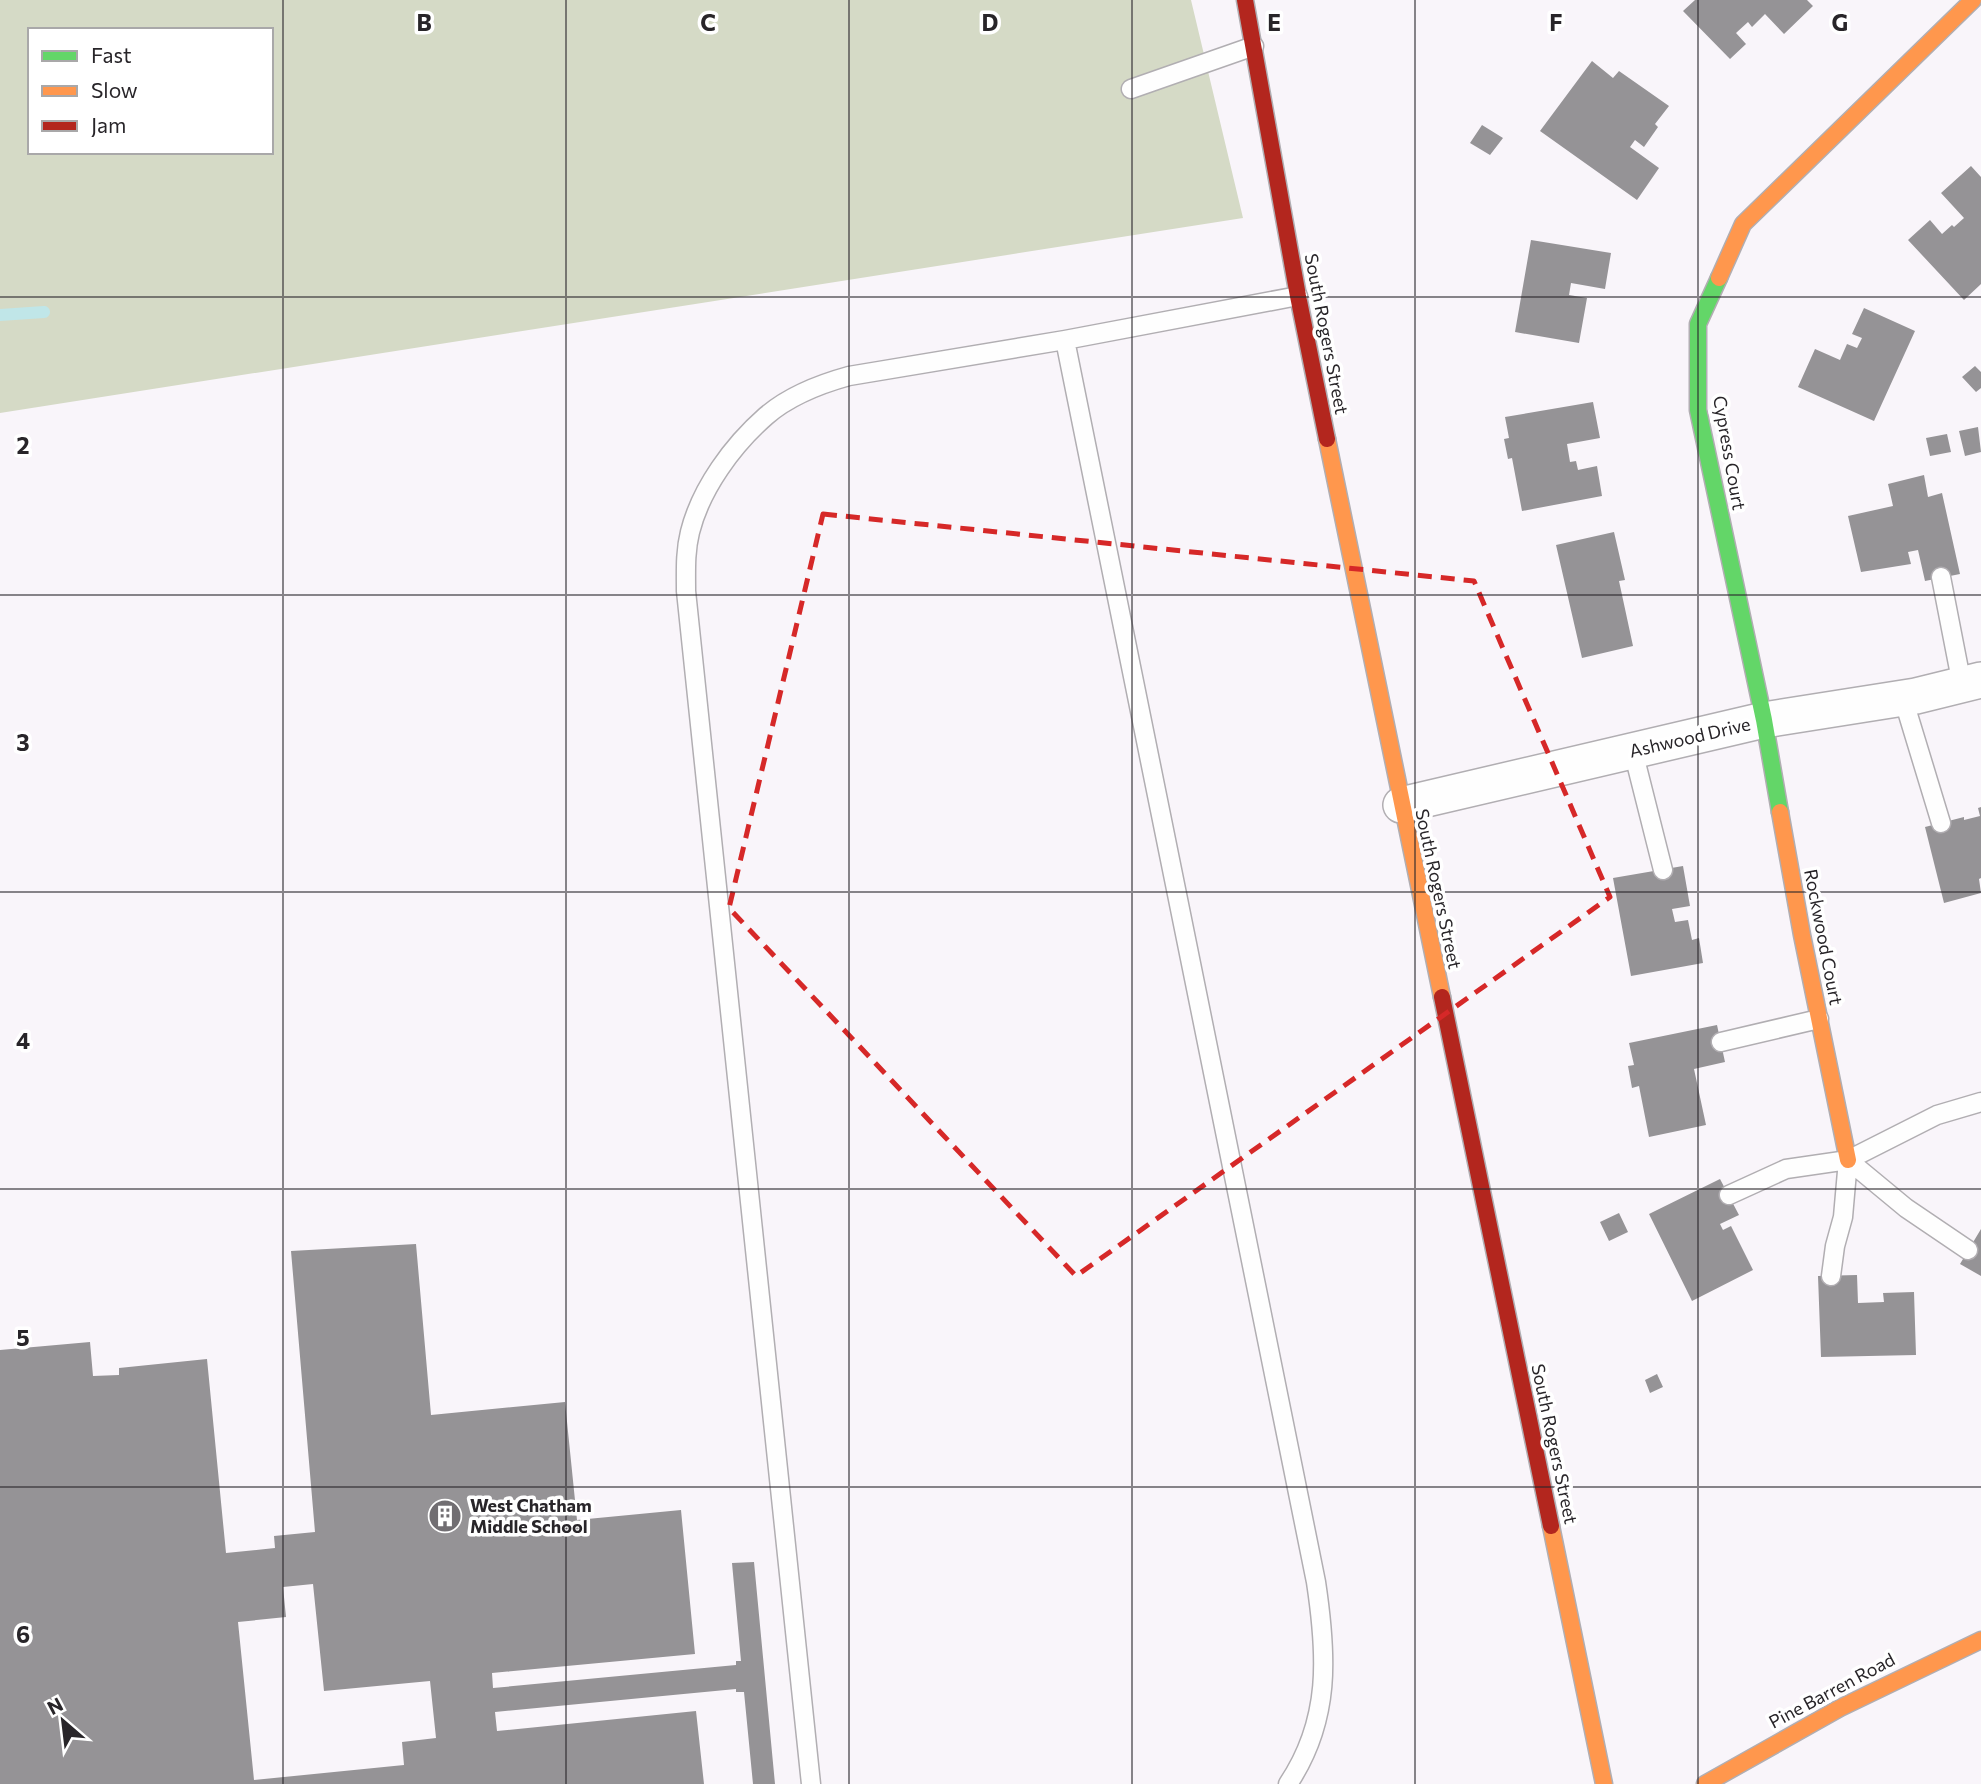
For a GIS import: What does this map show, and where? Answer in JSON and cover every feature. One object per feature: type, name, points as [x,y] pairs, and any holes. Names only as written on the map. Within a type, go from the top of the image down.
[{"type":"street","name":"South Rogers Street","points":[[1245,0],[1298,296],[1604,1784]]},
{"type":"street","name":"Cypress Court","points":[[1765,720],[1698,410],[1698,324],[1743,224],[1973,0]]},
{"type":"street","name":"Ashwood Drive","points":[[1401,805],[1765,720],[1903,698],[1972,683]]},
{"type":"street","name":"Rockwood Court","points":[[1765,720],[1819,1019],[1848,1160]]},
{"type":"street","name":"Pine Barren Road","points":[[1705,1784],[1887,1682],[1981,1640]]},
{"type":"lane","points":[[1131,89],[1254,46]]},
{"type":"lane","points":[[811,1784],[686,591],[685,556],[690,530],[702,499],[740,442],[768,414],[823,383],[849,376],[1065,340],[1298,296]]},
{"type":"lane","points":[[1065,340],[1316,1582],[1324,1636],[1323,1687],[1316,1730],[1288,1784]]},
{"type":"lane","points":[[1941,577],[1972,683]]},
{"type":"lane","points":[[1903,698],[1941,823]]},
{"type":"lane","points":[[1633,751],[1663,870]]},
{"type":"lane","points":[[1721,1042],[1819,1019]]},
{"type":"lane","points":[[1728,1195],[1786,1169],[1848,1160],[1937,1115],[1981,1102]]},
{"type":"lane","points":[[1848,1160],[1906,1208],[1968,1250]]},
{"type":"lane","points":[[1831,1276],[1843,1217],[1848,1160]]},
{"type":"highlighted area","points":[[823,514],[1474,581],[1610,897],[1076,1276],[729,908]]},
{"type":"green space","points":[[0,0],[1191,0],[1243,218],[0,413]]},
{"type":"building","points":[[1695,0],[1807,0],[1813,6],[1784,34],[1765,14],[1752,27],[1748,22],[1736,33],[1746,44],[1730,59],[1683,11]]},
{"type":"building","points":[[1592,61],[1613,78],[1619,71],[1669,106],[1655,124],[1658,127],[1644,147],[1635,140],[1630,147],[1659,168],[1637,200],[1540,131]]},
{"type":"building","points":[[1482,125],[1503,138],[1490,155],[1470,143]]},
{"type":"building","points":[[1971,166],[1981,177],[1981,284],[1964,300],[1908,240],[1930,220],[1942,234],[1964,218],[1941,193]]},
{"type":"building","points":[[1531,240],[1611,253],[1605,289],[1571,283],[1569,295],[1587,298],[1579,343],[1515,332]]},
{"type":"building","points":[[1864,308],[1915,331],[1874,421],[1798,387],[1815,349],[1840,360],[1847,344],[1857,348],[1862,338],[1852,334]]},
{"type":"building","points":[[1975,366],[1981,372],[1981,388],[1976,392],[1962,377]]},
{"type":"building","points":[[1593,402],[1600,438],[1567,444],[1570,462],[1576,461],[1578,470],[1597,466],[1602,496],[1522,511],[1512,458],[1508,459],[1504,439],[1509,438],[1505,417]]},
{"type":"building","points":[[1978,427],[1981,452],[1965,456],[1959,431]]},
{"type":"building","points":[[1947,434],[1951,452],[1930,456],[1926,438]]},
{"type":"building","points":[[1924,475],[1928,497],[1942,493],[1960,574],[1925,581],[1918,550],[1908,552],[1911,564],[1861,572],[1848,516],[1893,506],[1888,484]]},
{"type":"building","points":[[1614,532],[1625,580],[1619,581],[1633,646],[1582,658],[1556,545]]},
{"type":"building","points":[[1981,807],[1981,893],[1944,903],[1925,827],[1964,817],[1964,820],[1980,816],[1978,808]]},
{"type":"building","points":[[1683,866],[1690,906],[1672,909],[1675,922],[1688,920],[1692,940],[1699,938],[1703,963],[1631,976],[1613,878]]},
{"type":"building","points":[[1717,1025],[1725,1062],[1694,1069],[1706,1125],[1649,1137],[1639,1086],[1632,1088],[1628,1066],[1634,1065],[1629,1043]]},
{"type":"building","points":[[1720,1179],[1739,1215],[1720,1224],[1723,1230],[1731,1226],[1753,1270],[1692,1301],[1649,1214]]},
{"type":"building","points":[[1619,1213],[1628,1232],[1609,1241],[1600,1222]]},
{"type":"building","points":[[1981,1229],[1981,1276],[1960,1264]]},
{"type":"building","name":"West Chatham Middle School","points":[[416,1244],[431,1415],[565,1402],[577,1520],[681,1510],[695,1654],[492,1673],[493,1688],[736,1665],[736,1661],[741,1661],[732,1563],[754,1562],[775,1784],[753,1784],[744,1692],[736,1692],[736,1689],[495,1712],[497,1731],[696,1711],[704,1784],[0,1784],[0,1350],[90,1342],[93,1376],[119,1375],[119,1368],[207,1359],[226,1553],[275,1548],[274,1536],[315,1532],[291,1251]],"holes":[[[313,1584],[324,1691],[430,1681],[436,1738],[402,1742],[404,1765],[254,1780],[238,1622],[286,1617],[283,1587]]]},
{"type":"building","points":[[1857,1275],[1858,1303],[1884,1302],[1883,1293],[1914,1292],[1916,1355],[1821,1357],[1818,1276]]},
{"type":"building","points":[[1657,1374],[1663,1387],[1650,1393],[1645,1380]]},
{"type":"waterway","points":[[0,315],[44,312]]},
{"type":"traffic: fast","points":[[1719,278],[1698,324],[1698,410],[1764,720],[1780,812]]},
{"type":"traffic: slow","points":[[1719,278],[1743,224],[1973,0]]},
{"type":"traffic: slow","points":[[1327,439],[1442,997]]},
{"type":"traffic: slow","points":[[1780,812],[1848,1160]]},
{"type":"traffic: slow","points":[[1551,1526],[1604,1784]]},
{"type":"traffic: slow","points":[[1705,1784],[1840,1708],[1981,1640]]},
{"type":"traffic: jam","points":[[1245,0],[1298,296],[1327,439]]},
{"type":"traffic: jam","points":[[1442,997],[1551,1526]]},
{"type":"place","name":"West Chatham Middle School","points":[[445,1516]]}]
